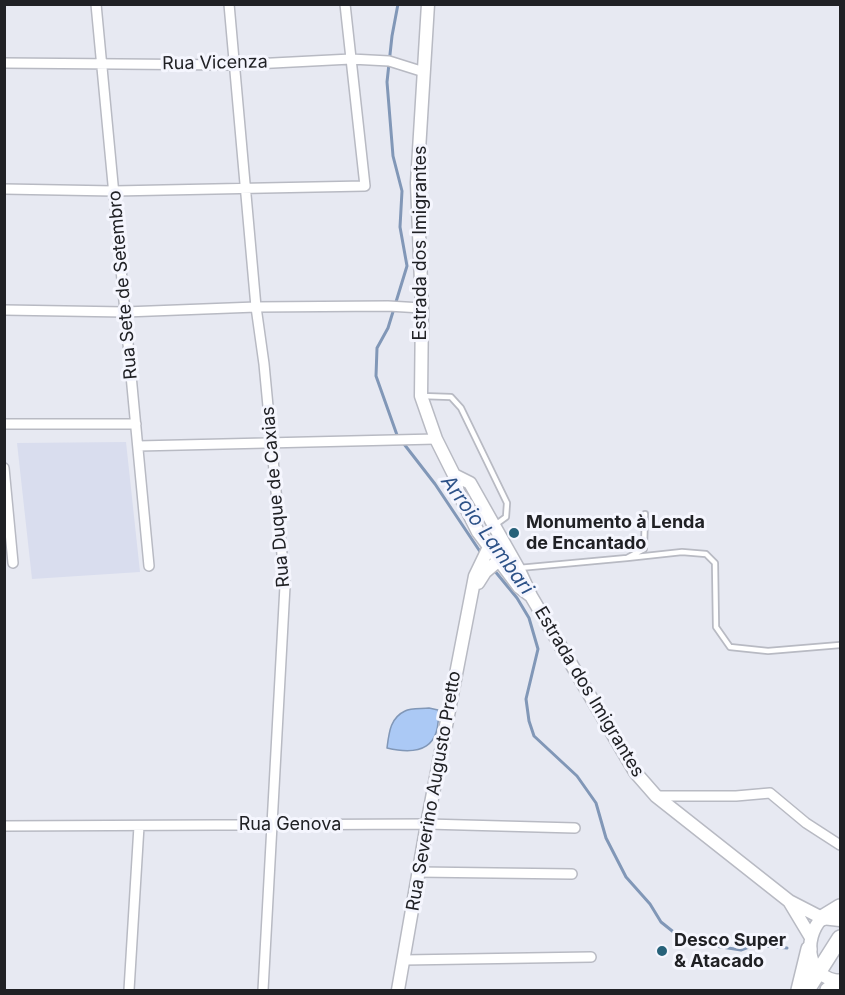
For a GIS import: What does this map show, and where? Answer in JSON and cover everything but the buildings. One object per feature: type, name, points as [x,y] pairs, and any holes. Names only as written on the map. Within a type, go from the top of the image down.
[{"type":"main road","points":[[822,918],[840,907]]},
{"type":"main road","points":[[807,990],[840,938]]},
{"type":"main road","points":[[799,990],[809,942]]},
{"type":"main road","points":[[828,990],[840,982]]},
{"type":"street","name":"Rua Sete de Setembro","points":[[96,4],[149,566]]},
{"type":"street","name":"Rua Duque de Caxias","points":[[230,4],[256,307],[272,443],[285,586],[263,990]]},
{"type":"street","points":[[4,189],[114,191],[366,186],[345,4]]},
{"type":"street","name":"Estrada dos Imigrantes","points":[[428,4],[417,183],[422,309],[422,396],[436,439],[454,475],[481,555],[501,558],[518,568],[531,596],[635,772],[656,796],[789,901],[822,918]]},
{"type":"street","name":"Rua Vicenza","points":[[4,63],[234,65],[351,59],[389,62],[424,72]]},
{"type":"street","points":[[4,310],[125,312],[256,307],[388,306],[422,309]]},
{"type":"street","points":[[4,424],[136,424]]},
{"type":"street","points":[[138,446],[436,439]]},
{"type":"street","points":[[4,468],[13,563]]},
{"type":"street","name":"Estrada dos Imigrantes","points":[[454,475],[470,483],[501,541],[501,558],[519,587],[531,596]]},
{"type":"street","points":[[481,555],[501,541]]},
{"type":"street","name":"Rua Severino Augusto Pretto","points":[[398,990],[418,872],[472,592],[481,555],[501,558]]},
{"type":"street","points":[[656,796],[736,796],[770,793],[806,823],[840,845]]},
{"type":"street","name":"Rua Genova","points":[[4,826],[427,824],[575,828]]},
{"type":"street","points":[[129,990],[139,826]]},
{"type":"street","points":[[418,872],[572,874]]},
{"type":"street","name":"Estrada dos Imigrantes","points":[[789,901],[809,942],[818,971]]},
{"type":"street","points":[[809,942],[814,926],[822,918],[840,920]]},
{"type":"street","points":[[404,960],[591,957]]},
{"type":"street","points":[[818,971],[832,981],[840,982]]},
{"type":"lane","points":[[422,396],[451,397],[461,408],[507,502],[506,517],[493,527]]},
{"type":"lane","points":[[627,558],[644,549],[645,514]]},
{"type":"lane","points":[[518,568],[682,552],[706,554],[715,563],[716,627],[730,647],[768,651],[840,645]]},
{"type":"shaded area","points":[[126,442],[140,572],[32,579],[17,443]]},
{"type":"water","points":[[429,708],[438,710],[438,723],[436,733],[426,746],[410,751],[387,748],[391,726],[400,714],[407,710]]},
{"type":"waterway","name":"Arroio Lambari","points":[[398,4],[387,82],[393,156],[402,191],[400,227],[407,266],[388,328],[377,348],[376,376],[397,435],[435,484],[481,553]]},
{"type":"waterway","name":"Arroio Lambari","points":[[494,570],[517,598],[529,618],[538,649],[526,699],[534,736],[577,776],[596,803],[606,838],[626,877],[650,904],[661,922],[676,934],[702,944],[741,950],[754,945],[787,948]]},
{"type":"place","name":"Monumento à Lenda de Encantado","points":[[514,533]]},
{"type":"place","name":"Desco Super & Atacado","points":[[662,951]]}]
